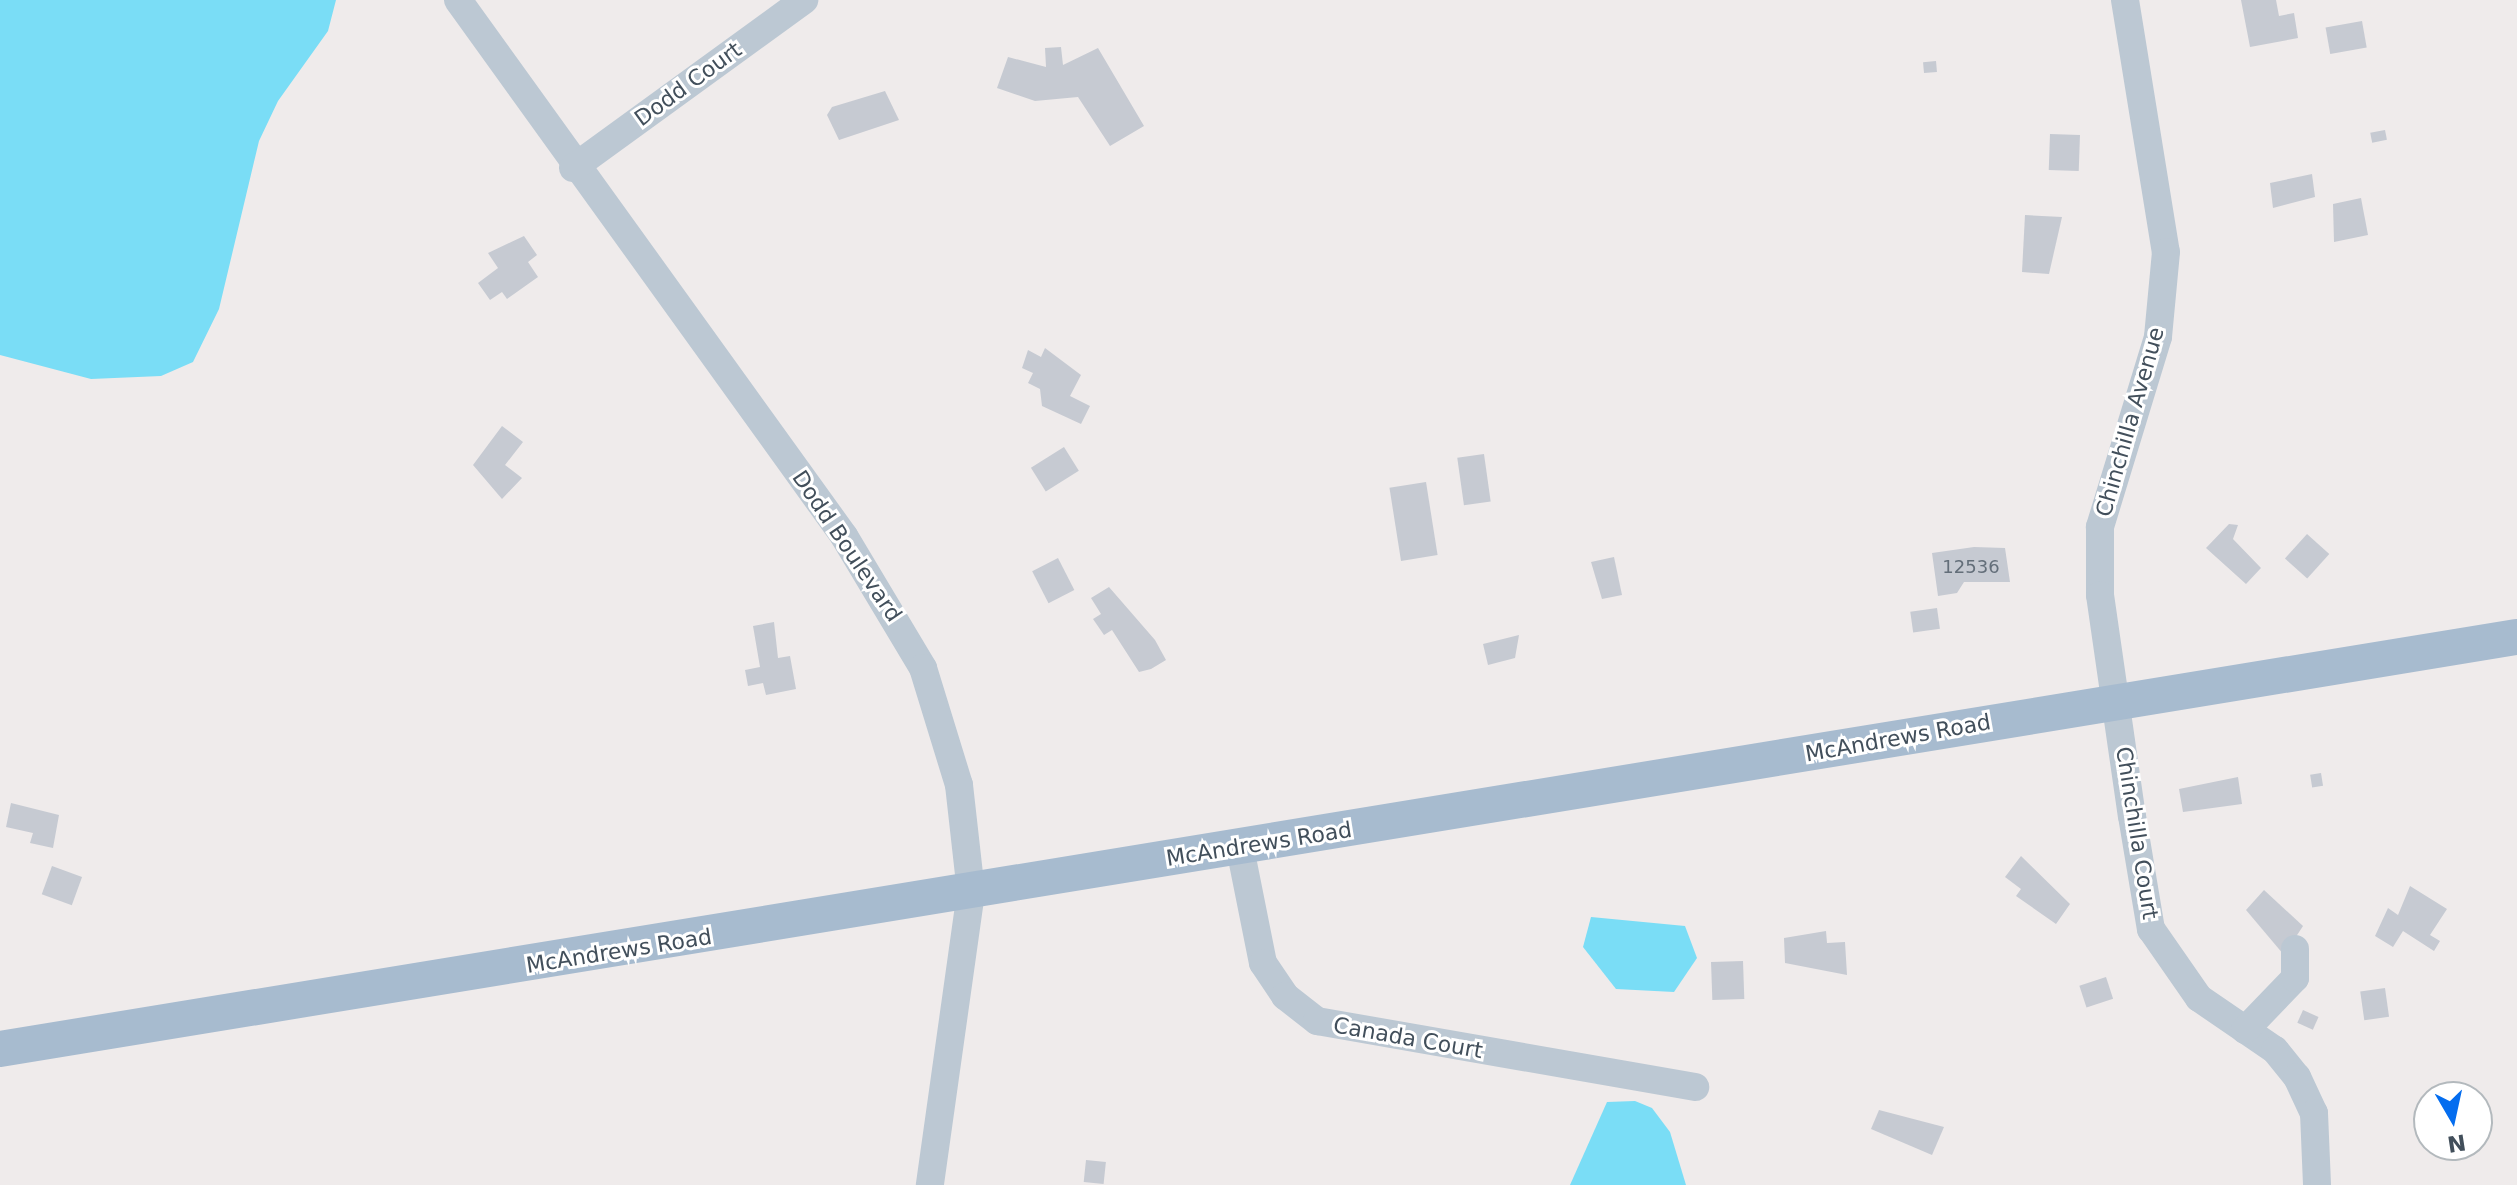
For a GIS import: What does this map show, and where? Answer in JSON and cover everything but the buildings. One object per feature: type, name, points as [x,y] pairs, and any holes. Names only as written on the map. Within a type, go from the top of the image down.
[{"type":"main road","name":"McAndrews Road","points":[[0,1049],[2517,637]]},
{"type":"street","name":"Dodd Boulevard","points":[[458,0],[573,168],[893,608],[947,733],[971,892],[930,1185]]},
{"type":"street","name":"Dodd Court","points":[[573,168],[804,0]]},
{"type":"street","name":"Chinchilla Avenue","points":[[2117,701],[2100,595],[2100,527],[2158,337],[2166,252],[2125,0]]},
{"type":"street","name":"Chinchilla Court","points":[[2117,701],[2151,929],[2199,998],[2245,1030],[2297,1077],[2314,1113],[2317,1185]]},
{"type":"street","name":"Canada Court","points":[[1240,848],[1263,963],[1285,996],[1317,1021],[1695,1087]]},
{"type":"street","points":[[2245,1030],[2295,978],[2295,949]]},
{"type":"street","points":[[2316,1145],[2342,1185]]},
{"type":"water","points":[[0,0],[336,0],[328,31],[278,101],[259,141],[219,309],[193,362],[161,376],[91,379],[0,355]]},
{"type":"water","points":[[1591,917],[1685,926],[1697,958],[1674,992],[1616,989],[1583,947]]},
{"type":"water","points":[[1635,1101],[1652,1108],[1670,1132],[1686,1185],[1570,1185],[1607,1102]]}]
